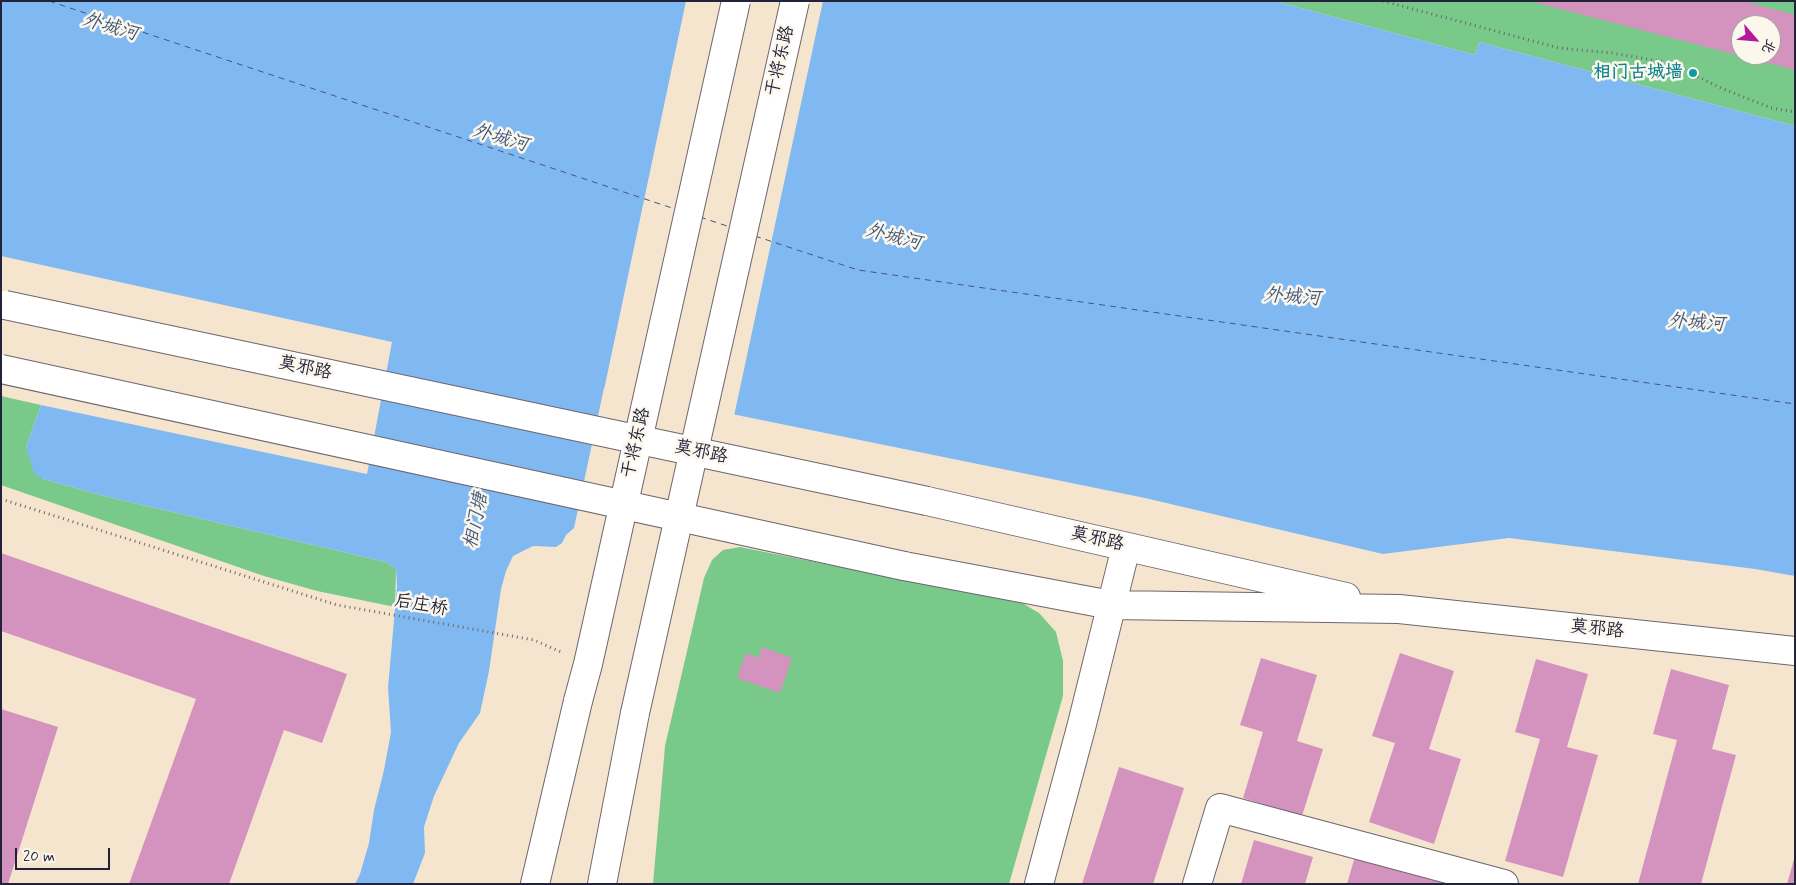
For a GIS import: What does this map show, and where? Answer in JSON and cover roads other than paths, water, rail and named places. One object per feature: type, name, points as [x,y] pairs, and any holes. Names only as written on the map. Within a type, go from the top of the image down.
[{"type":"main road","name":"干将东路","points":[[535,884],[588,664],[736,1]]},
{"type":"main road","name":"干将东路","points":[[602,884],[635,713],[795,1]]},
{"type":"main road","name":"莫邪路","points":[[3,305],[927,501],[1399,609]]},
{"type":"main road","name":"莫邪路","points":[[1,369],[904,566],[1111,605],[1399,609],[1795,651]]},
{"type":"main road","points":[[1039,884],[1081,728],[1126,547]]},
{"type":"main road","points":[[1197,884],[1220,808],[1504,884]]},
{"type":"water","points":[[1,1],[1275,1],[1475,55],[1479,42],[1795,126],[1795,576],[1755,569],[1509,538],[1383,554],[1145,498],[604,388],[574,528],[566,535],[562,543],[556,547],[533,546],[513,556],[506,571],[501,589],[489,671],[480,713],[459,743],[434,796],[424,827],[425,853],[413,884],[355,884],[360,874],[369,843],[374,810],[391,732],[388,688],[397,586],[396,569],[386,562],[104,496],[43,479],[34,473],[26,447],[41,405],[367,474],[392,342],[1,256]]},
{"type":"place","name":"相门古城墙","points":[[1693,73]]},
{"type":"water label","name":"外城河","points":[[110,28]]},
{"type":"water label","name":"外城河","points":[[500,139]]},
{"type":"water label","name":"外城河","points":[[893,238]]},
{"type":"water label","name":"外城河","points":[[1292,298]]},
{"type":"water label","name":"外城河","points":[[1696,324]]},
{"type":"water label","name":"相门塘","points":[[477,521]]}]
